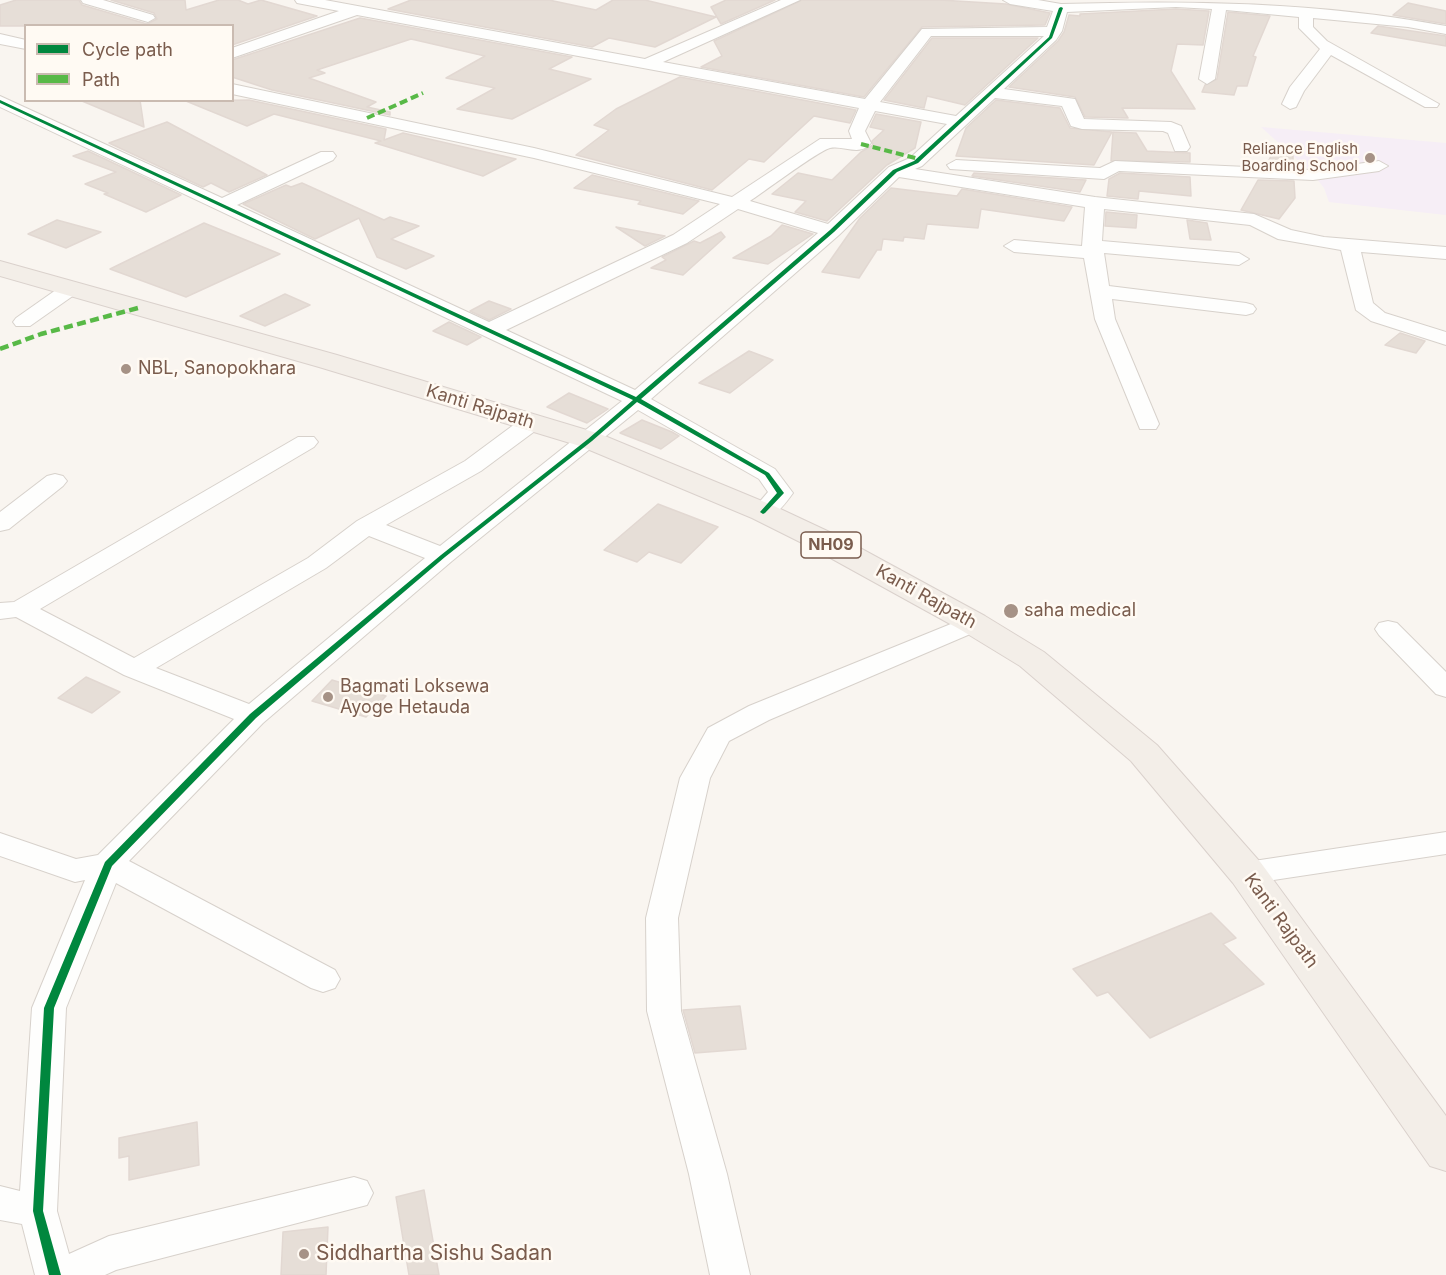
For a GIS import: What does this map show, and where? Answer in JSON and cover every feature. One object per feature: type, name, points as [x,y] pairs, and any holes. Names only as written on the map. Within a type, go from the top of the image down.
[{"type":"main road","name":"Kanti Rajpath","points":[[0,268],[328,361],[590,440],[763,512],[827,543],[973,623],[1032,659],[1144,753],[1247,873],[1446,1152]]},
{"type":"street","points":[[88,0],[148,18],[132,24]]},
{"type":"street","points":[[302,0],[957,122]]},
{"type":"street","points":[[643,65],[793,0]]},
{"type":"street","points":[[1010,0],[1029,1],[1058,19]]},
{"type":"street","points":[[1337,15],[1349,2]]},
{"type":"street","points":[[487,331],[672,243],[826,143],[859,146],[862,143],[857,131],[869,105],[927,32],[1058,19],[1176,3],[1337,15],[1446,30]]},
{"type":"street","points":[[1207,79],[1220,5]]},
{"type":"street","points":[[234,52],[356,10]]},
{"type":"street","points":[[1306,13],[1306,28],[1329,48],[1431,104]]},
{"type":"street","points":[[1417,25],[1429,15],[1437,14]]},
{"type":"street","points":[[55,1275],[38,1211],[49,1008],[108,864],[253,716],[443,556],[590,440],[832,231],[989,92],[1058,19]]},
{"type":"street","points":[[0,39],[24,45]]},
{"type":"street","points":[[1290,104],[1296,90],[1329,48]]},
{"type":"street","points":[[234,89],[513,149],[737,201],[832,231]]},
{"type":"street","points":[[989,92],[1064,100],[1072,104],[1077,122],[1082,124],[1165,126],[1174,130],[1181,147]]},
{"type":"street","points":[[0,100],[487,331],[636,399],[767,474],[781,493],[763,512]]},
{"type":"street","points":[[222,205],[327,156]]},
{"type":"street","points":[[905,166],[1104,174],[1115,166],[1313,175],[1379,166]]},
{"type":"street","points":[[905,166],[1095,202],[1254,220],[1285,235],[1443,258]]},
{"type":"street","points":[[1095,202],[1093,250],[1105,319],[1148,424]]},
{"type":"street","points":[[1014,246],[1239,259]]},
{"type":"street","points":[[1350,246],[1364,306],[1378,317],[1446,339]]},
{"type":"street","points":[[23,322],[70,289]]},
{"type":"street","points":[[1099,291],[1246,309]]},
{"type":"street","points":[[134,669],[317,563],[366,526],[473,466],[531,423]]},
{"type":"street","points":[[10,610],[306,442]]},
{"type":"street","points":[[0,524],[55,481]]},
{"type":"street","points":[[366,526],[443,556]]},
{"type":"street","points":[[10,610],[134,669],[253,716]]},
{"type":"street","points":[[730,1275],[708,1174],[664,1011],[662,918],[695,778],[718,735],[759,713],[973,623]]},
{"type":"street","points":[[1388,629],[1446,688]]},
{"type":"street","points":[[1247,873],[1446,843]]},
{"type":"street","points":[[0,844],[75,871],[108,864],[323,979]]},
{"type":"street","points":[[65,1275],[109,1254],[354,1193]]},
{"type":"street","points":[[0,1203],[38,1211]]},
{"type":"shaded area","name":"Reliance English Boarding School","points":[[1261,127],[1446,143],[1446,215],[1329,202],[1324,188],[1313,174]]},
{"type":"building","points":[[16,0],[79,0],[82,5],[147,24],[0,26],[0,5]]},
{"type":"building","points":[[111,0],[185,0],[186,10],[219,0],[238,0],[248,4],[261,0],[317,16],[234,44],[234,24],[147,24],[157,19],[154,13]]},
{"type":"building","points":[[411,0],[549,0],[596,10],[613,0],[645,0],[716,17],[655,47],[609,38],[592,47],[388,9]]},
{"type":"building","points":[[726,0],[775,0],[721,24],[711,7]]},
{"type":"building","points":[[802,0],[940,0],[1006,4],[1050,13],[1045,25],[922,27],[864,97],[701,67],[722,56],[714,41]]},
{"type":"building","points":[[1408,3],[1446,11],[1446,24],[1393,15]]},
{"type":"building","points":[[1176,9],[1209,11],[1203,45],[1177,44],[1171,71],[1195,109],[1122,108],[1128,118],[1085,117],[1075,97],[1009,87],[1058,41],[1064,32],[1069,15]]},
{"type":"building","points":[[1228,12],[1270,16],[1253,56],[1256,57],[1247,86],[1237,86],[1234,95],[1202,92],[1205,85],[1217,79]]},
{"type":"building","points":[[360,18],[572,57],[549,69],[591,79],[512,119],[457,109],[495,88],[446,78],[485,56],[411,39],[317,70],[325,73],[309,78],[376,102],[367,107],[390,112],[390,115],[272,90],[234,78],[234,59]]},
{"type":"building","points":[[1378,26],[1446,36],[1446,46],[1371,33]]},
{"type":"building","points":[[932,38],[1038,38],[965,105],[927,96],[924,108],[884,100]]},
{"type":"building","points":[[680,77],[856,110],[850,123],[814,116],[764,162],[749,159],[712,190],[576,155],[609,130],[594,125],[616,109]]},
{"type":"building","points":[[249,100],[386,129],[384,140],[403,133],[516,159],[483,176],[375,143],[381,141],[274,114],[247,126],[188,102]]},
{"type":"building","points":[[996,100],[1060,108],[1070,128],[1112,132],[1094,165],[956,156],[966,128]]},
{"type":"building","points":[[84,102],[140,102],[144,127]]},
{"type":"building","points":[[876,114],[921,122],[915,148],[887,165],[827,221],[795,212],[806,201],[772,194],[798,173],[832,180],[861,152],[873,145],[872,141],[884,130],[870,127]]},
{"type":"building","points":[[167,122],[267,175],[229,192],[211,183],[203,187],[109,143]]},
{"type":"building","points":[[1113,132],[1136,133],[1147,151],[1190,153],[1190,162],[1111,161]]},
{"type":"building","points":[[88,151],[181,195],[146,212],[104,194],[108,193],[85,184],[116,172],[73,156]]},
{"type":"building","points":[[1272,154],[1293,154],[1293,167],[1266,166]]},
{"type":"building","points":[[974,173],[1086,180],[1080,192],[972,176]]},
{"type":"building","points":[[1120,173],[1190,177],[1191,196],[1139,191],[1138,199],[1107,196],[1109,179]]},
{"type":"building","points":[[592,175],[699,201],[683,214],[638,204],[641,201],[574,188]]},
{"type":"building","points":[[1258,180],[1294,181],[1295,198],[1279,219],[1241,210]]},
{"type":"building","points":[[302,183],[384,220],[390,217],[419,226],[391,239],[434,256],[406,269],[377,257],[359,218],[315,239],[243,204],[286,185],[291,187]]},
{"type":"building","points":[[891,188],[957,196],[962,189],[1072,207],[1064,221],[981,209],[978,228],[927,224],[924,239],[904,237],[903,241],[883,239],[881,250],[877,250],[859,278],[822,272],[860,218]]},
{"type":"building","points":[[1106,212],[1137,215],[1136,228],[1105,226]]},
{"type":"building","points":[[57,220],[101,232],[66,248],[28,234]]},
{"type":"building","points":[[1187,220],[1207,223],[1211,240],[1190,239]]},
{"type":"building","points":[[204,223],[280,254],[186,297],[110,269]]},
{"type":"building","points":[[782,225],[813,234],[768,264],[733,258],[771,236]]},
{"type":"building","points":[[616,227],[665,236],[645,246]]},
{"type":"building","points":[[721,232],[725,237],[683,275],[651,268],[666,260],[662,257],[694,241],[700,243]]},
{"type":"building","points":[[285,294],[310,305],[265,326],[240,316]]},
{"type":"building","points":[[489,301],[511,309],[489,320],[470,311]]},
{"type":"building","points":[[449,322],[481,337],[467,345],[433,331]]},
{"type":"building","points":[[1400,333],[1425,341],[1416,353],[1385,345]]},
{"type":"building","points":[[749,351],[773,360],[730,393],[699,383]]},
{"type":"building","points":[[569,393],[608,409],[587,423],[547,407]]},
{"type":"building","points":[[642,420],[679,436],[661,449],[620,433]]},
{"type":"building","points":[[658,504],[718,527],[681,563],[649,552],[637,562],[604,550]]},
{"type":"building","points":[[86,677],[120,692],[92,713],[58,698]]},
{"type":"building","points":[[332,680],[386,696],[366,717],[312,701]]},
{"type":"building","points":[[1211,913],[1236,938],[1223,944],[1264,984],[1150,1038],[1108,992],[1097,996],[1073,969]]},
{"type":"building","points":[[740,1006],[746,1049],[695,1053],[683,1010]]},
{"type":"building","points":[[197,1122],[199,1165],[129,1180],[129,1156],[119,1158],[119,1138]]},
{"type":"building","points":[[424,1190],[439,1275],[409,1275],[396,1197]]},
{"type":"building","name":"Siddhartha Sishu Sadan","points":[[328,1227],[326,1275],[281,1275],[283,1232]]},
{"type":"marked path","points":[[367,118],[423,93]]},
{"type":"marked path","points":[[861,144],[919,159]]},
{"type":"marked path","points":[[0,349],[41,334],[138,308]]},
{"type":"cycle path","points":[[55,1275],[38,1211],[49,1008],[108,864],[253,716],[443,556],[590,440],[832,231],[895,171],[916,162],[1051,37],[1061,8]]},
{"type":"cycle path","points":[[0,101],[636,399],[767,474],[781,493],[763,512]]},
{"type":"place","name":"Reliance English Boarding School","points":[[1370,158]]},
{"type":"place","name":"NBL, Sanopokhara","points":[[126,369]]},
{"type":"place","name":"saha medical","points":[[1011,611]]},
{"type":"place","name":"Bagmati Loksewa Ayoge Hetauda","points":[[328,697]]},
{"type":"place","name":"Siddhartha Sishu Sadan","points":[[304,1254]]}]
